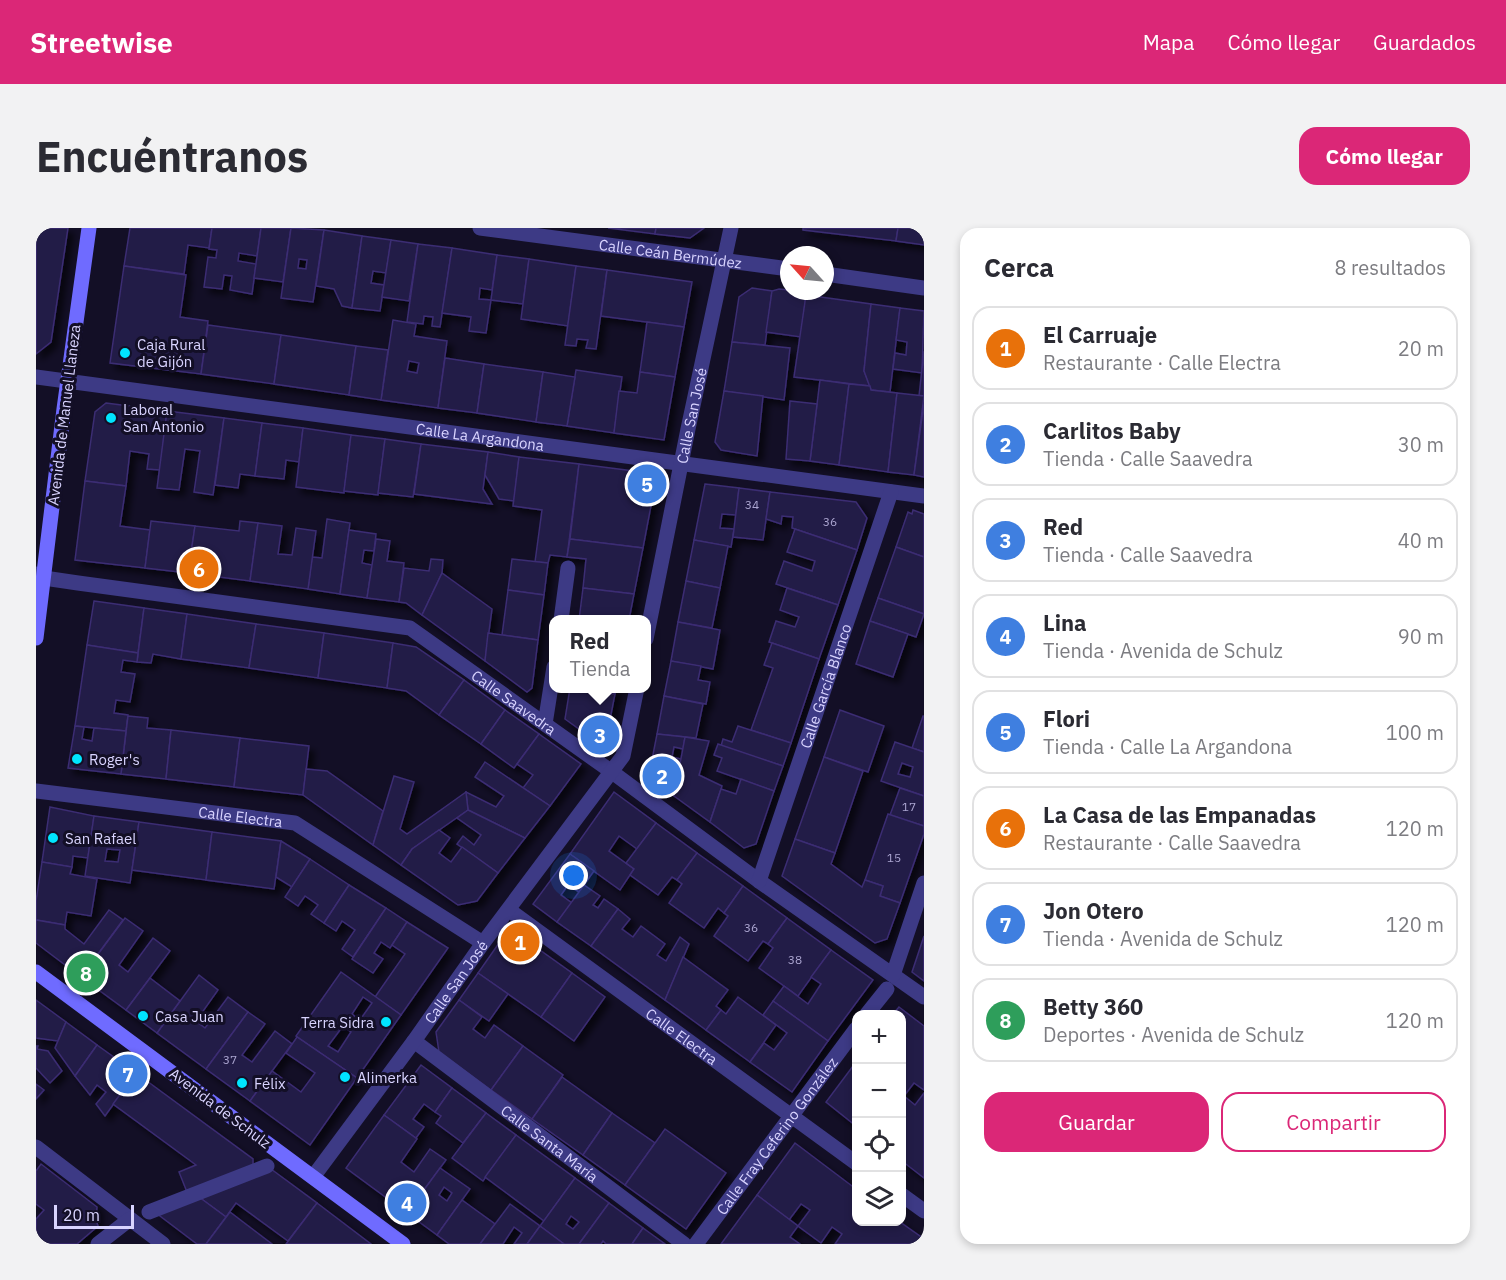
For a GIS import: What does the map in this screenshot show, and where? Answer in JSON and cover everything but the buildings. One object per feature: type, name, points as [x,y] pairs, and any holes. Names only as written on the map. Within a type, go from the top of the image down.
[{"type":"street","name":"Avenida de Manuel Llaneza","points":[[36,638],[40,576],[89,228]]},
{"type":"street","name":"Calle Ceán Bermúdez","points":[[480,228],[780,268]]},
{"type":"street","name":"Calle San José","points":[[651,615],[731,228]]},
{"type":"street","points":[[834,275],[924,288]]},
{"type":"street","name":"Calle La Argandona","points":[[36,377],[924,496]]},
{"type":"street","name":"Calle García Blanco","points":[[759,881],[891,492]]},
{"type":"street","points":[[562,615],[568,568]]},
{"type":"street","name":"Calle Saavedra","points":[[40,576],[410,628],[612,772],[890,982],[924,997]]},
{"type":"street","points":[[545,724],[550,693]]},
{"type":"street","name":"Calle San José","points":[[313,1177],[414,1041],[483,942],[623,756],[636,693]]},
{"type":"street","name":"Calle Electra","points":[[36,791],[295,823],[483,942]]},
{"type":"street","points":[[870,1010],[890,982],[924,883]]},
{"type":"street","name":"Calle Electra","points":[[509,910],[852,1160]]},
{"type":"street","name":"Avenida de Schulz","points":[[36,972],[403,1244]]},
{"type":"street","name":"Calle Fray Ceferino González","points":[[696,1244],[852,1034]]},
{"type":"street","name":"Calle Santa María","points":[[414,1041],[684,1244]]},
{"type":"street","points":[[36,1148],[163,1244]]},
{"type":"street","points":[[149,1212],[267,1166]]},
{"type":"street","points":[[906,1198],[924,1211]]},
{"type":"street","points":[[98,1244],[130,1219]]},
{"type":"place","name":"Caja Rural de Gijón","points":[[125,353]]},
{"type":"place","name":"Laboral San Antonio","points":[[111,418]]},
{"type":"place","name":"Flori","points":[[647,484]]},
{"type":"place","name":"La Casa de las Empanadas","points":[[199,569]]},
{"type":"place","name":"Red","points":[[600,735]]},
{"type":"place","name":"Roger's","points":[[77,759]]},
{"type":"place","name":"Carlitos Baby","points":[[662,776]]},
{"type":"place","name":"San Rafael","points":[[53,838]]},
{"type":"place","name":"El Carruaje","points":[[520,942]]},
{"type":"place","name":"Betty 360","points":[[86,973]]},
{"type":"place","name":"Casa Juan","points":[[143,1016]]},
{"type":"place","name":"Terra Sidra","points":[[386,1022]]},
{"type":"place","name":"Jon Otero","points":[[128,1074]]},
{"type":"place","name":"Alimerka","points":[[345,1077]]},
{"type":"place","name":"Félix","points":[[242,1083]]},
{"type":"place","name":"Lina","points":[[407,1203]]}]
